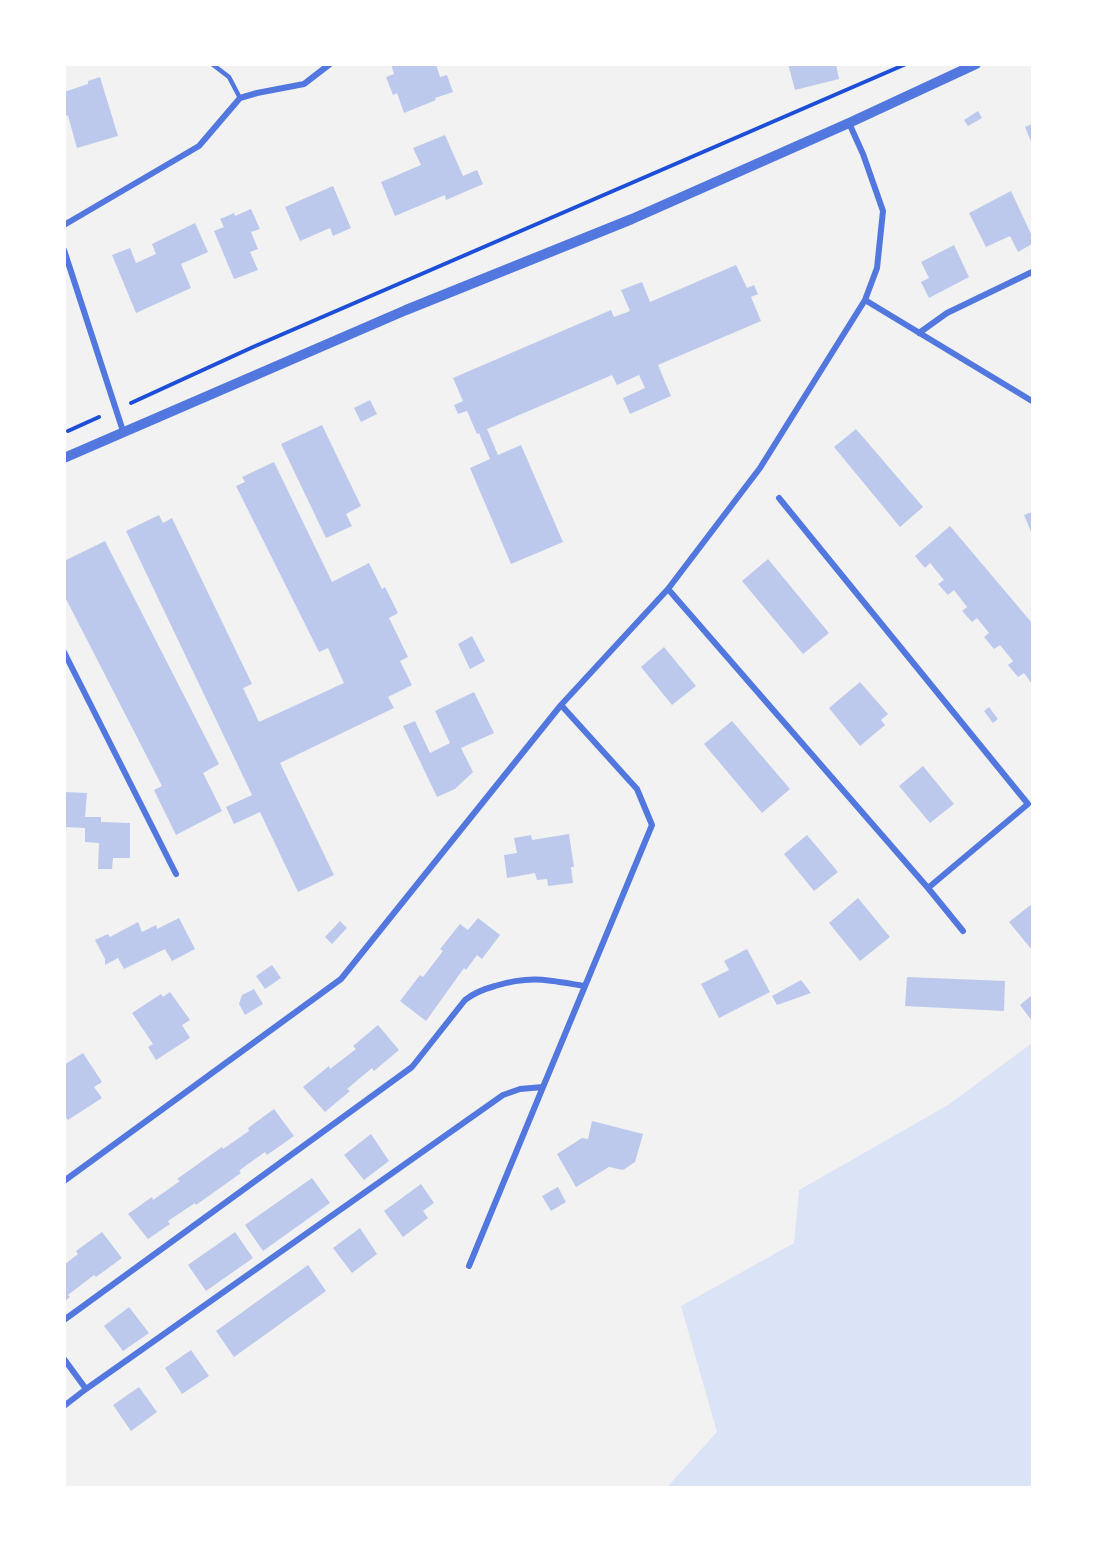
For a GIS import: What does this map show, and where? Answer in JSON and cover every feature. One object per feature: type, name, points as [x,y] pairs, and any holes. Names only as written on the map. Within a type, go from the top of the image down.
[{"type":"street","points":[[64,225],[199,146],[240,98],[304,84],[330,64]]},
{"type":"street","points":[[64,458],[406,310],[632,219],[976,64]]},
{"type":"street","points":[[64,1180],[341,979],[561,705],[668,588],[760,468],[865,300],[877,268],[883,211],[863,154],[849,123]]},
{"type":"street","points":[[64,250],[123,431]]},
{"type":"street","points":[[919,333],[947,313],[1032,272]]},
{"type":"street","points":[[865,300],[1032,401]]},
{"type":"street","points":[[779,498],[1030,802],[928,888]]},
{"type":"street","points":[[668,588],[928,888],[963,932]]},
{"type":"street","points":[[64,652],[176,874]]},
{"type":"street","points":[[468,1266],[652,825],[637,789],[561,705]]},
{"type":"street","points":[[64,1320],[412,1067],[465,999],[474,992],[517,979],[537,978],[584,986]]},
{"type":"street","points":[[64,1406],[504,1095],[520,1089],[543,1087]]},
{"type":"street","points":[[64,1359],[86,1389]]},
{"type":"lane","points":[[212,64],[229,77],[240,98]]},
{"type":"path","points":[[64,433],[253,347],[906,64]]},
{"type":"shaded area","points":[[1032,1043],[1032,1487],[667,1487],[717,1432],[681,1306],[794,1243],[799,1190],[948,1105]]},
{"type":"building","points":[[391,64],[436,64],[440,77],[447,75],[453,92],[404,113],[397,93],[393,95],[386,77],[394,74]]},
{"type":"building","points":[[788,64],[836,64],[839,79],[795,90]]},
{"type":"building","points":[[100,77],[118,136],[77,148],[68,116],[64,114],[64,92],[88,84],[88,81]]},
{"type":"building","points":[[978,111],[982,118],[968,126],[964,120]]},
{"type":"building","points":[[1032,124],[1032,144],[1025,127]]},
{"type":"building","points":[[445,135],[463,176],[477,170],[483,184],[446,200],[445,195],[395,216],[381,182],[421,165],[413,148]]},
{"type":"building","points":[[333,186],[351,228],[333,236],[330,228],[300,241],[285,207]]},
{"type":"building","points":[[1011,191],[1032,236],[1032,244],[1018,252],[1010,236],[986,247],[969,213]]},
{"type":"building","points":[[251,209],[260,229],[251,232],[258,249],[250,252],[258,270],[234,279],[214,231],[224,227],[220,219]]},
{"type":"building","points":[[195,223],[208,252],[181,264],[191,288],[136,313],[112,255],[130,248],[136,263],[156,254],[152,244]]},
{"type":"building","points":[[954,245],[969,277],[929,298],[921,282],[929,278],[921,262]]},
{"type":"building","points":[[736,265],[747,288],[754,285],[758,294],[751,297],[761,321],[658,365],[671,396],[630,414],[623,398],[645,388],[639,375],[617,385],[612,375],[487,429],[498,455],[521,445],[563,542],[511,564],[470,468],[490,459],[467,411],[458,414],[454,405],[463,401],[453,378],[611,310],[614,317],[630,311],[621,290],[642,282],[650,302]]},
{"type":"building","points":[[370,400],[377,414],[361,422],[354,408]]},
{"type":"building","points":[[322,425],[361,506],[346,514],[352,526],[326,538],[281,444]]},
{"type":"building","points":[[856,429],[923,507],[900,527],[834,447]]},
{"type":"building","points":[[274,462],[332,582],[369,563],[382,589],[385,587],[398,613],[389,618],[408,657],[400,661],[412,685],[388,697],[394,708],[280,763],[334,875],[298,892],[260,812],[234,824],[226,807],[252,795],[126,531],[159,515],[163,523],[172,518],[252,684],[243,688],[259,722],[344,683],[328,648],[319,652],[236,486],[245,482],[242,477]]},
{"type":"building","points":[[1032,512],[1032,534],[1024,515]]},
{"type":"building","points":[[950,526],[1032,623],[1032,684],[1024,673],[1018,677],[1008,665],[1013,661],[1000,645],[994,649],[984,637],[989,633],[977,618],[972,622],[962,611],[967,607],[954,590],[948,595],[938,584],[944,580],[930,563],[925,568],[915,556]]},
{"type":"building","points":[[105,541],[219,764],[203,773],[222,811],[176,835],[154,790],[162,786],[64,595],[64,561]]},
{"type":"building","points":[[768,559],[829,633],[803,654],[742,581]]},
{"type":"building","points":[[472,636],[485,661],[470,669],[458,644]]},
{"type":"building","points":[[664,647],[696,686],[672,705],[641,667]]},
{"type":"building","points":[[860,682],[888,714],[881,720],[885,725],[860,746],[829,708]]},
{"type":"building","points":[[474,692],[494,733],[461,748],[473,772],[455,789],[437,797],[403,726],[415,721],[430,753],[450,743],[435,711]]},
{"type":"building","points":[[989,707],[998,719],[993,723],[984,711]]},
{"type":"building","points":[[732,721],[790,789],[762,813],[704,744]]},
{"type":"building","points":[[923,766],[954,804],[930,823],[899,786]]},
{"type":"building","points":[[64,792],[87,793],[85,817],[101,817],[101,822],[130,823],[130,858],[113,858],[112,869],[98,869],[99,843],[85,842],[85,828],[64,827]]},
{"type":"building","points":[[569,834],[574,867],[571,867],[573,883],[548,886],[547,879],[537,880],[535,873],[507,878],[504,855],[517,853],[514,838],[531,835],[532,840]]},
{"type":"building","points":[[807,835],[838,872],[814,891],[784,854]]},
{"type":"building","points":[[858,898],[890,937],[860,961],[829,923]]},
{"type":"building","points":[[1032,904],[1032,950],[1009,922]]},
{"type":"building","points":[[179,918],[195,949],[172,961],[165,949],[124,969],[118,958],[105,965],[105,959],[95,940],[108,934],[110,937],[138,922],[142,932],[156,925],[157,929]]},
{"type":"building","points":[[478,918],[500,935],[482,959],[477,955],[466,970],[464,968],[426,1021],[400,1001],[420,975],[423,977],[443,951],[440,949],[460,924],[468,930]]},
{"type":"building","points":[[340,921],[347,928],[332,944],[325,937]]},
{"type":"building","points":[[747,949],[770,992],[719,1018],[701,984],[729,970],[724,961]]},
{"type":"building","points":[[272,965],[281,978],[265,989],[256,976]]},
{"type":"building","points":[[907,977],[1005,981],[1004,1011],[905,1006]]},
{"type":"building","points":[[801,980],[811,993],[777,1005],[772,996]]},
{"type":"building","points":[[254,989],[263,1004],[245,1015],[239,1004],[242,995]]},
{"type":"building","points":[[170,992],[190,1020],[182,1025],[190,1038],[156,1060],[148,1047],[153,1044],[132,1013],[161,994],[163,997]]},
{"type":"building","points":[[1032,995],[1032,1021],[1020,1005]]},
{"type":"building","points":[[378,1025],[399,1050],[374,1071],[372,1068],[360,1078],[347,1089],[350,1091],[325,1112],[303,1087],[329,1066],[330,1069],[356,1049],[353,1046]]},
{"type":"building","points":[[83,1053],[102,1082],[94,1087],[102,1098],[68,1120],[64,1115],[64,1065]]},
{"type":"building","points":[[274,1109],[294,1136],[267,1155],[265,1152],[239,1171],[241,1173],[196,1205],[195,1203],[168,1221],[170,1224],[148,1239],[128,1214],[180,1181],[177,1179],[249,1131],[248,1128]]},
{"type":"building","points":[[592,1121],[643,1134],[635,1162],[623,1170],[609,1167],[576,1187],[557,1154],[582,1138],[588,1139]]},
{"type":"building","points":[[371,1134],[389,1161],[364,1180],[344,1155]]},
{"type":"building","points":[[312,1178],[330,1203],[263,1251],[245,1225]]},
{"type":"building","points":[[421,1184],[434,1203],[423,1211],[428,1218],[403,1237],[384,1211]]},
{"type":"building","points":[[558,1187],[566,1202],[551,1211],[542,1196]]},
{"type":"building","points":[[360,1228],[377,1254],[352,1273],[333,1248]]},
{"type":"building","points":[[102,1232],[122,1258],[96,1277],[94,1275],[68,1295],[70,1297],[64,1302],[64,1265],[78,1254],[76,1251]]},
{"type":"building","points":[[235,1232],[253,1258],[206,1291],[188,1265]]},
{"type":"building","points":[[308,1265],[326,1291],[234,1357],[216,1331]]},
{"type":"building","points":[[129,1307],[149,1333],[123,1351],[104,1326]]},
{"type":"building","points":[[191,1350],[209,1376],[182,1394],[165,1368]]},
{"type":"building","points":[[139,1387],[157,1412],[131,1431],[113,1405]]}]
